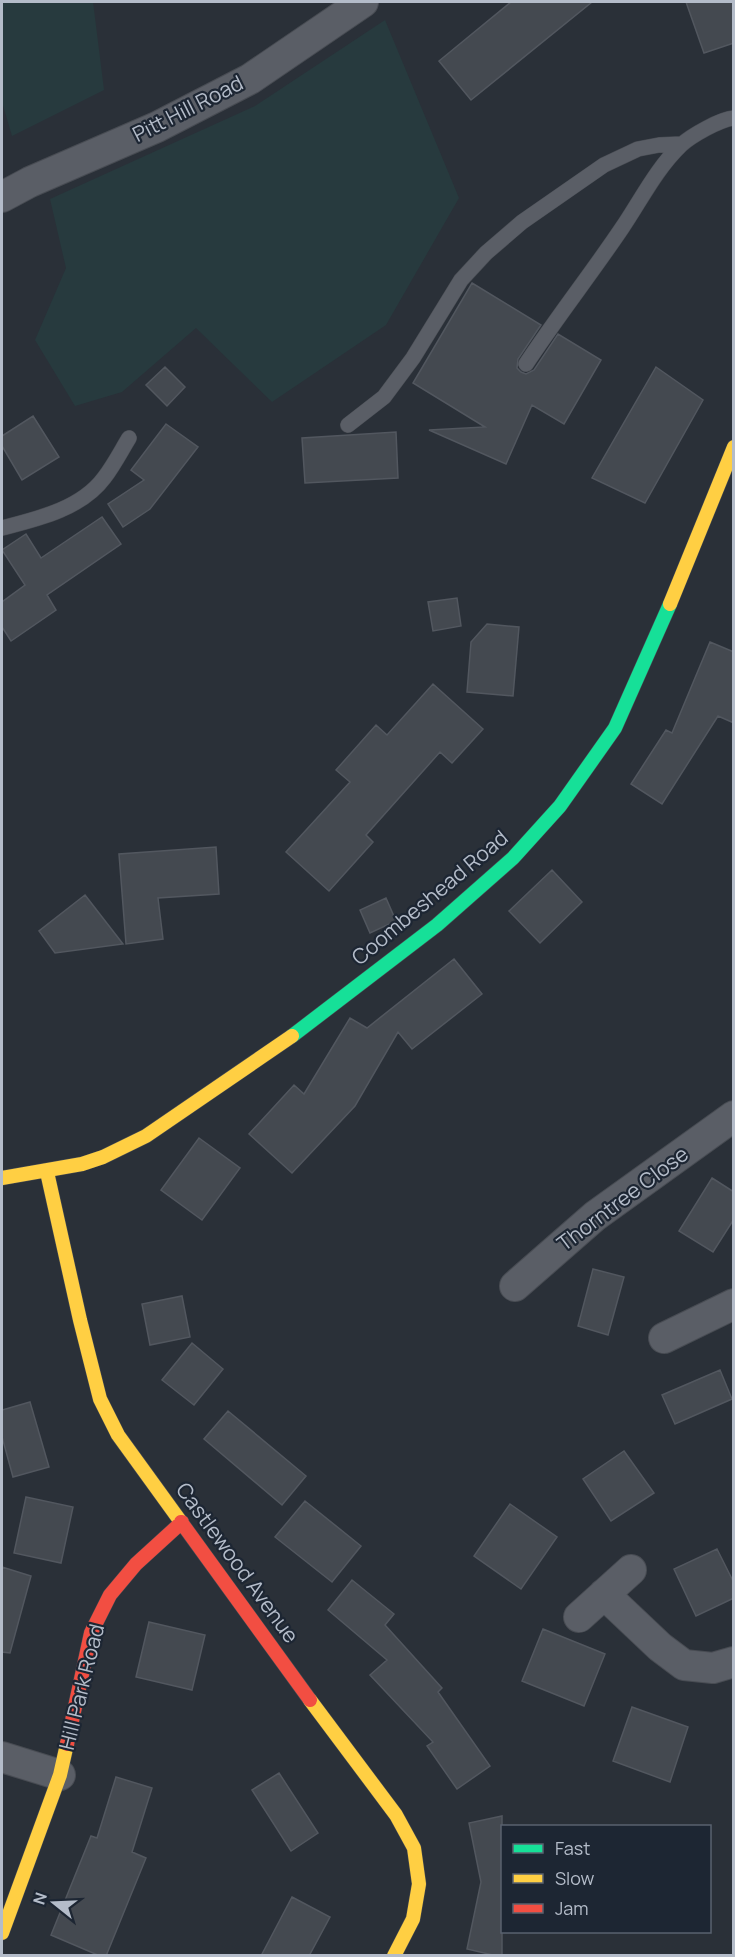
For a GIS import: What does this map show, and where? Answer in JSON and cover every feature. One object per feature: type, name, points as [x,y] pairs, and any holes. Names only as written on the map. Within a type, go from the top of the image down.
[{"type":"street","name":"Pitt Hill Road","points":[[2,197],[30,182],[157,127],[250,79],[363,2]]},
{"type":"street","name":"Coombeshead Road","points":[[2,1178],[47,1172],[82,1164],[103,1157],[146,1136],[299,1031],[437,925],[513,858],[560,806],[615,728],[692,553],[734,447]]},
{"type":"street","name":"Thorntree Close","points":[[515,1286],[595,1216],[734,1116]]},
{"type":"street","name":"Castlewood Avenue","points":[[47,1172],[100,1399],[118,1436],[396,1815],[414,1848],[419,1884],[413,1919],[394,1956]]},
{"type":"street","points":[[664,1340],[734,1304]]},
{"type":"street","name":"Hill Park Road","points":[[2,1933],[60,1775],[91,1633],[110,1595],[136,1564],[182,1522]]},
{"type":"street","points":[[579,1617],[631,1570]]},
{"type":"street","points":[[604,1594],[660,1647],[684,1665],[713,1668],[734,1662]]},
{"type":"street","name":"Hill Park Road","points":[[2,1757],[60,1775]]},
{"type":"lane","points":[[526,364],[560,312],[625,224],[648,185],[681,144],[702,131],[734,118]]},
{"type":"lane","points":[[348,425],[384,397],[414,358],[461,280],[486,253],[522,222],[604,165],[638,149],[681,144]]},
{"type":"lane","points":[[2,528],[29,521],[79,500],[104,479],[129,438]]},
{"type":"green space","points":[[2,2],[93,2],[104,90],[12,136],[2,102]]},
{"type":"green space","points":[[385,20],[459,198],[386,325],[272,402],[196,328],[122,392],[75,406],[35,340],[66,268],[50,199],[255,106]]},
{"type":"building","points":[[511,2],[592,2],[471,100],[439,61]]},
{"type":"building","points":[[686,2],[734,2],[734,43],[704,53]]},
{"type":"building","points":[[472,283],[541,325],[518,359],[517,368],[521,372],[526,374],[534,370],[558,334],[601,360],[564,424],[532,405],[506,464],[429,430],[485,427],[413,383]]},
{"type":"building","points":[[165,367],[185,387],[167,406],[146,385]]},
{"type":"building","points":[[656,367],[703,400],[645,503],[592,478]]},
{"type":"building","points":[[33,416],[59,457],[22,480],[2,446],[2,436]]},
{"type":"building","points":[[166,424],[198,447],[150,509],[123,527],[108,504],[144,480],[131,470]]},
{"type":"building","points":[[396,432],[398,478],[305,483],[302,438]]},
{"type":"building","points":[[102,517],[121,544],[47,595],[56,610],[11,641],[2,627],[2,602],[25,585],[2,550],[26,534],[41,558]]},
{"type":"building","points":[[457,598],[461,626],[433,631],[428,602]]},
{"type":"building","points":[[487,624],[519,627],[513,696],[467,692],[471,642]]},
{"type":"building","points":[[710,642],[734,652],[734,723],[718,716],[662,804],[631,784],[666,730],[672,733]]},
{"type":"building","points":[[433,684],[483,729],[452,763],[440,752],[366,835],[373,842],[329,891],[286,852],[350,782],[336,770],[376,725],[387,735]]},
{"type":"building","points":[[216,847],[219,894],[158,898],[163,939],[126,944],[119,854]]},
{"type":"building","points":[[552,870],[582,902],[540,943],[509,911]]},
{"type":"building","points":[[85,895],[123,944],[55,953],[39,931]]},
{"type":"building","points":[[386,898],[396,921],[370,933],[360,910]]},
{"type":"building","points":[[454,959],[482,994],[412,1049],[398,1032],[355,1106],[292,1173],[249,1134],[294,1085],[304,1094],[350,1018],[367,1028]]},
{"type":"building","points":[[199,1138],[240,1168],[202,1220],[161,1190]]},
{"type":"building","points":[[712,1178],[734,1192],[734,1219],[713,1252],[679,1231]]},
{"type":"building","points":[[593,1269],[624,1277],[608,1335],[578,1326]]},
{"type":"building","points":[[182,1296],[190,1337],[150,1345],[142,1304]]},
{"type":"building","points":[[192,1343],[223,1369],[194,1405],[162,1380]]},
{"type":"building","points":[[720,1370],[732,1399],[675,1424],[662,1395]]},
{"type":"building","points":[[30,1402],[49,1467],[13,1477],[2,1437],[2,1410]]},
{"type":"building","points":[[228,1411],[306,1476],[282,1505],[204,1439]]},
{"type":"building","points":[[624,1451],[654,1493],[611,1521],[583,1479]]},
{"type":"building","points":[[26,1497],[73,1507],[61,1563],[14,1553]]},
{"type":"building","points":[[305,1501],[361,1546],[332,1582],[275,1537]]},
{"type":"building","points":[[510,1504],[557,1537],[521,1589],[474,1556]]},
{"type":"building","points":[[717,1549],[734,1583],[734,1598],[696,1616],[674,1569]]},
{"type":"building","points":[[2,1567],[31,1576],[10,1653],[2,1652]]},
{"type":"building","points":[[352,1580],[394,1614],[385,1625],[442,1688],[438,1692],[490,1766],[457,1789],[427,1746],[433,1742],[370,1675],[387,1660],[328,1610]]},
{"type":"building","points":[[149,1622],[205,1635],[192,1690],[136,1677]]},
{"type":"building","points":[[543,1629],[605,1654],[584,1706],[522,1681]]},
{"type":"building","points":[[632,1707],[688,1727],[670,1782],[613,1761]]},
{"type":"building","points":[[279,1773],[318,1833],[291,1851],[252,1790]]},
{"type":"building","points":[[116,1777],[152,1788],[132,1852],[146,1858],[106,1956],[100,1956],[51,1935],[91,1836],[97,1838]]},
{"type":"building","points":[[502,1816],[502,1956],[467,1949],[481,1882],[469,1823]]},
{"type":"building","points":[[292,1897],[330,1917],[309,1956],[261,1956]]},
{"type":"traffic: fast","points":[[292,1036],[437,925],[513,858],[560,806],[615,728],[670,604]]},
{"type":"traffic: slow","points":[[670,604],[734,447]]},
{"type":"traffic: slow","points":[[2,1178],[82,1164],[103,1157],[146,1136],[292,1036]]},
{"type":"traffic: slow","points":[[47,1172],[100,1399],[118,1435],[181,1522]]},
{"type":"traffic: slow","points":[[310,1700],[396,1815],[414,1848],[419,1884],[413,1919],[394,1956]]},
{"type":"traffic: slow","points":[[2,1933],[60,1775],[67,1744]]},
{"type":"traffic: jam","points":[[181,1522],[310,1700]]},
{"type":"traffic: jam","points":[[67,1744],[91,1633],[110,1595],[136,1564],[182,1522]]}]
